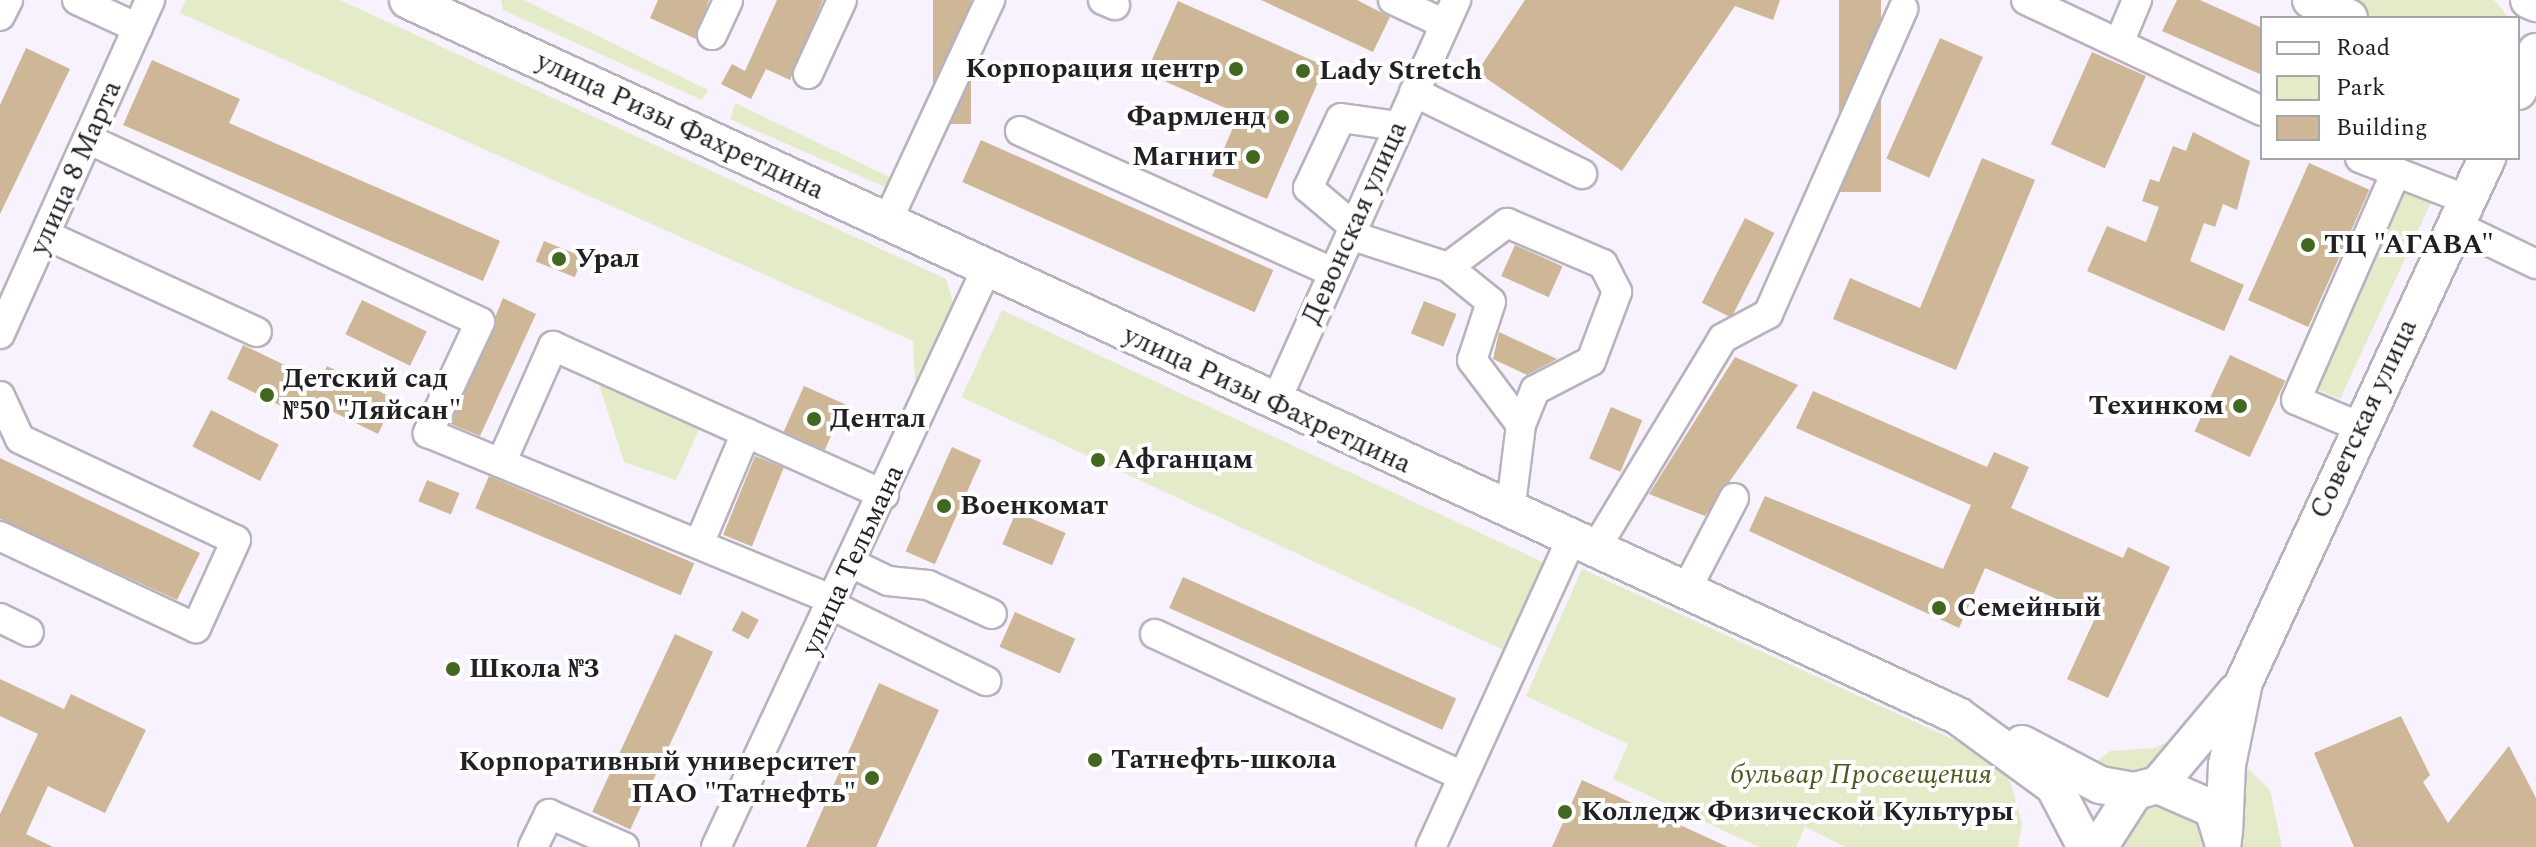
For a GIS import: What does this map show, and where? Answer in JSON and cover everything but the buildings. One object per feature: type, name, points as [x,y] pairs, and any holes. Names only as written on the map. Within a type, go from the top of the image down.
[{"type":"main road","name":"улица Ризы Фахретдина","points":[[408,0],[463,12],[986,270],[1958,716],[2054,786],[2086,847]]},
{"type":"main road","points":[[2311,0],[2345,16]]},
{"type":"main road","points":[[2529,0],[2536,3]]},
{"type":"main road","points":[[2520,87],[2536,52]]},
{"type":"main road","name":"Советская улица","points":[[2244,682],[2486,160]]},
{"type":"main road","points":[[2099,847],[2147,788],[2244,682]]},
{"type":"main road","points":[[2223,840],[2229,745],[2244,682]]},
{"type":"main road","points":[[1958,716],[2100,785],[2147,788],[2213,809],[2223,840]]},
{"type":"street","points":[[0,16],[8,0]]},
{"type":"street","points":[[77,0],[138,28]]},
{"type":"street","name":"улица 8 Марта","points":[[0,334],[90,140],[150,0]]},
{"type":"street","points":[[712,35],[728,0]]},
{"type":"street","points":[[808,74],[842,0]]},
{"type":"street","points":[[887,222],[990,0]]},
{"type":"street","points":[[1393,0],[1451,12]]},
{"type":"street","points":[[2026,0],[2260,110]]},
{"type":"street","points":[[2119,43],[2137,0]]},
{"type":"street","points":[[1431,847],[1463,776],[1582,546],[1723,338],[1768,314],[1903,9]]},
{"type":"street","name":"Девонская улица","points":[[1275,403],[1451,12]]},
{"type":"street","points":[[1414,92],[1582,174]]},
{"type":"street","points":[[1398,126],[1341,118],[1308,188],[1352,230],[1448,267],[1491,302],[1472,360],[1521,425]]},
{"type":"street","points":[[1020,131],[1333,272]]},
{"type":"street","points":[[90,140],[480,322],[428,433],[502,461],[832,602],[986,681]]},
{"type":"street","points":[[2365,160],[2396,172],[2536,264]]},
{"type":"street","points":[[2360,427],[2296,400],[2396,172]]},
{"type":"street","points":[[1448,267],[1507,223],[1603,264],[1617,292],[1591,361],[1535,390],[1521,425],[1510,512]]},
{"type":"street","points":[[46,235],[257,332]]},
{"type":"street","name":"улица Тельмана","points":[[716,847],[884,495],[986,270]]},
{"type":"street","points":[[502,461],[553,346],[884,495]]},
{"type":"street","points":[[0,396],[20,439],[236,540],[196,628],[0,536]]},
{"type":"street","points":[[699,544],[746,433]]},
{"type":"street","points":[[1685,592],[1734,498]]},
{"type":"street","points":[[851,563],[888,581],[928,585],[992,614]]},
{"type":"street","points":[[0,618],[29,632]]},
{"type":"street","points":[[1155,634],[1463,776]]},
{"type":"street","points":[[533,847],[549,814],[624,847]]},
{"type":"green space","points":[[186,0],[340,0],[946,279],[954,306],[915,382],[913,341],[180,13]]},
{"type":"green space","points":[[501,0],[524,0],[708,90],[702,100],[503,10]]},
{"type":"green space","points":[[2337,0],[2494,0],[2507,16],[2371,16]]},
{"type":"green space","points":[[735,103],[896,180],[885,187],[730,119]]},
{"type":"green space","points":[[2422,187],[2435,194],[2340,399],[2316,389],[2402,193]]},
{"type":"green space","points":[[1002,310],[1548,564],[1507,651],[961,397]]},
{"type":"green space","points":[[596,375],[701,425],[676,480],[624,462]]},
{"type":"green space","name":"бульвар Просвещения","points":[[1582,569],[1985,754],[2010,781],[2022,823],[2018,847],[1846,847],[1805,827],[1796,847],[1759,847],[1613,779],[1628,744],[1526,696]]},
{"type":"green space","points":[[2185,733],[2165,758],[2138,773],[2091,766],[2110,751],[2154,748]]},
{"type":"green space","points":[[2238,759],[2270,790],[2282,847],[2234,847]]},
{"type":"green space","points":[[2149,802],[2204,812],[2207,847],[2120,847]]},
{"type":"place","name":"Корпорация центр","points":[[1236,69]]},
{"type":"place","name":"Lady Stretch","points":[[1303,71]]},
{"type":"place","name":"Фармленд","points":[[1282,117]]},
{"type":"place","name":"Магнит","points":[[1253,157]]},
{"type":"place","name":"ТЦ \"АГАВА\"","points":[[2308,245]]},
{"type":"place","name":"Урал","points":[[559,259]]},
{"type":"place","name":"Детский сад №50 \"Ляйсан\"","points":[[267,395]]},
{"type":"place","name":"Техинком","points":[[2240,406]]},
{"type":"place","name":"Дентал","points":[[814,419]]},
{"type":"place","name":"Афганцам","points":[[1098,460]]},
{"type":"place","name":"Военкомат","points":[[944,506]]},
{"type":"place","name":"Семейный","points":[[1939,608]]},
{"type":"place","name":"Школа №3","points":[[453,669]]},
{"type":"place","name":"Татнефть-школа","points":[[1095,760]]},
{"type":"place","name":"Корпоративный университет ПАО \"Татнефть\"","points":[[872,778]]},
{"type":"place","name":"Колледж Физической Культуры","points":[[1565,812]]}]
